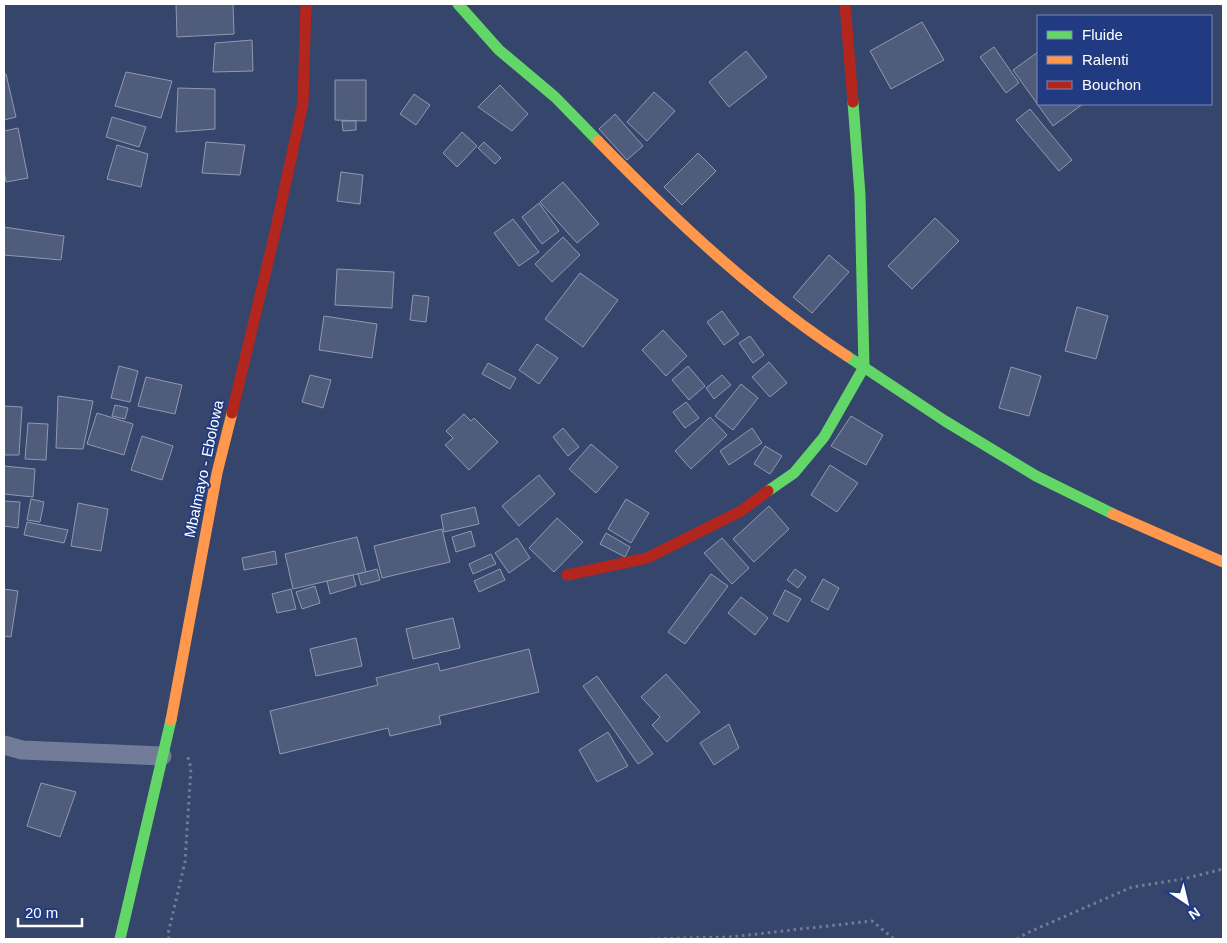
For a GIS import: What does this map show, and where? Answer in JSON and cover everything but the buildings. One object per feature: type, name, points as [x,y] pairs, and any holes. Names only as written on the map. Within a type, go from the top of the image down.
[{"type":"main road","name":"Mbalmayo - Ebolowa","points":[[120,939],[172,714],[217,473],[274,237],[303,103],[306,4]]},
{"type":"main road","points":[[458,4],[498,50],[555,97],[657,201],[732,270],[814,334],[945,421],[1036,476],[1128,521],[1223,562]]},
{"type":"main road","points":[[567,575],[647,558],[741,511],[794,473],[824,437],[864,367],[860,195],[844,4]]},
{"type":"street","points":[[4,744],[22,750],[162,756]]},
{"type":"path","points":[[169,939],[168,934],[185,862],[191,768],[186,751]]},
{"type":"path","points":[[1016,939],[1132,887],[1183,879],[1223,869]]},
{"type":"path","points":[[651,939],[730,937],[872,921],[894,939]]},
{"type":"traffic: fast","points":[[458,4],[499,50],[555,97],[598,141]]},
{"type":"traffic: fast","points":[[768,491],[794,473],[824,437],[864,367],[860,195],[853,102]]},
{"type":"traffic: fast","points":[[847,356],[945,421],[1036,476],[1113,514]]},
{"type":"traffic: fast","points":[[120,939],[171,720]]},
{"type":"traffic: slow","points":[[598,141],[717,256],[780,308],[847,356]]},
{"type":"traffic: slow","points":[[171,720],[217,473],[232,413]]},
{"type":"traffic: slow","points":[[1113,514],[1223,562]]},
{"type":"traffic: jam","points":[[232,413],[274,237],[303,103],[306,4]]},
{"type":"traffic: jam","points":[[845,4],[853,102]]},
{"type":"traffic: jam","points":[[567,575],[647,558],[741,511],[768,491]]}]
